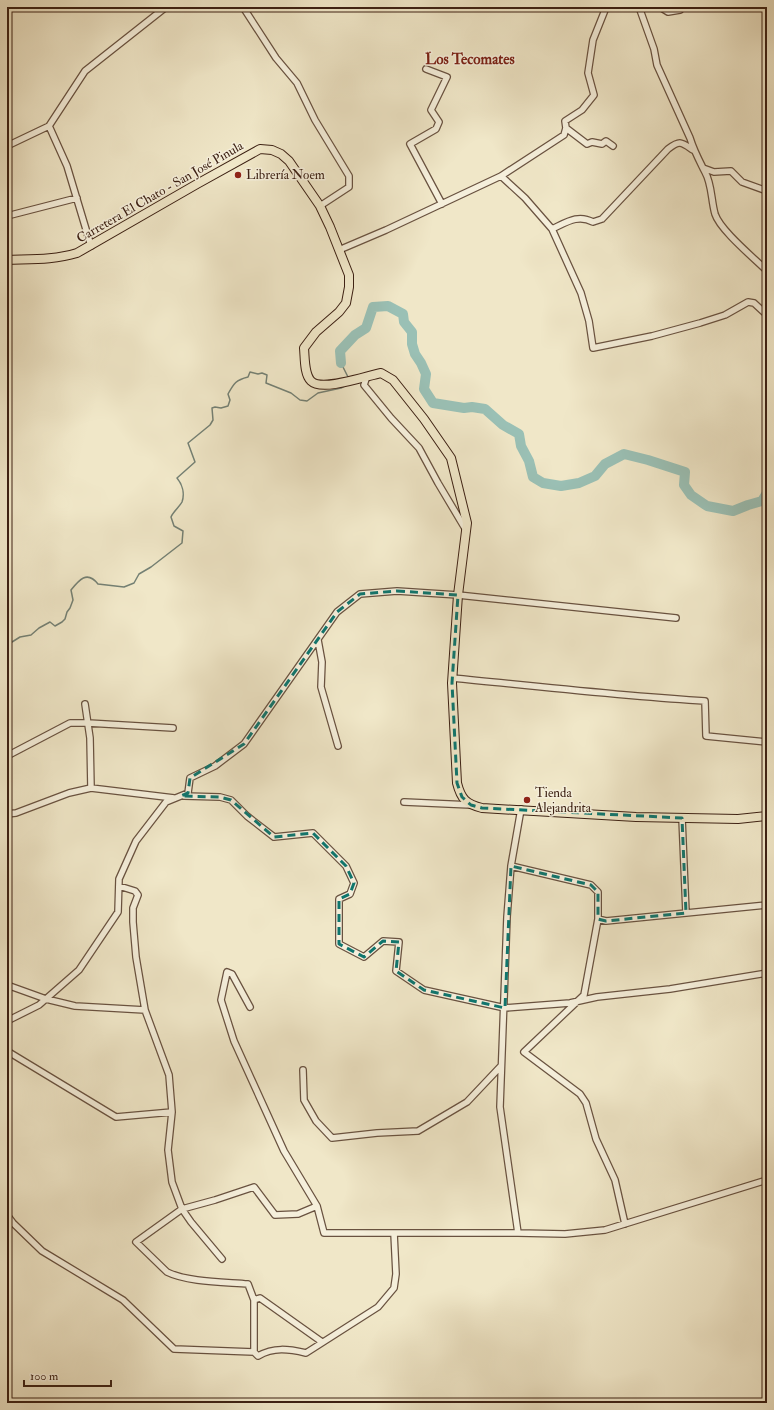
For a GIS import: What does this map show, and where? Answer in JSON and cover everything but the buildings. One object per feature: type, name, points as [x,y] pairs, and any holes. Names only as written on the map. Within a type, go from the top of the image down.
[{"type":"main road","name":"Carretera El Chato - San José Pinula","points":[[7,260],[63,257],[78,253],[260,149],[272,150],[281,154],[289,161],[320,206],[349,275],[349,287],[346,302],[339,312],[316,332],[304,348],[306,372],[311,381],[318,385],[329,386],[381,373],[393,380],[452,458],[467,523],[458,595],[452,678],[457,783],[462,797],[471,805]]},
{"type":"main road","points":[[471,805],[482,808],[521,809],[636,817],[738,819],[767,816]]},
{"type":"street","points":[[7,146],[49,126],[85,71],[166,7]]},
{"type":"street","points":[[243,7],[276,58],[297,83],[315,120],[349,176],[349,187],[320,206]]},
{"type":"street","points":[[339,250],[386,230],[501,176],[564,135],[566,128],[565,121],[582,110],[594,95],[588,73],[593,40],[605,10],[604,7]]},
{"type":"street","points":[[639,7],[654,49],[657,66],[690,138],[693,150],[702,168],[706,172],[712,194],[715,215],[727,233],[767,271]]},
{"type":"street","points":[[660,7],[668,12],[680,10]]},
{"type":"street","points":[[426,69],[447,77],[432,110],[439,122],[436,129],[410,144],[442,204]]},
{"type":"street","points":[[49,126],[67,166],[92,246]]},
{"type":"street","points":[[566,128],[586,144],[592,142],[602,144],[606,141],[613,146]]},
{"type":"street","points":[[552,229],[573,220],[585,218],[593,222],[602,219],[668,149],[676,143],[682,143],[693,150]]},
{"type":"street","points":[[702,168],[714,172],[731,171],[742,182],[767,191]]},
{"type":"street","points":[[501,176],[525,198],[552,229],[581,293],[589,321],[593,348],[652,336],[700,323],[725,315],[748,302],[754,303],[767,316]]},
{"type":"street","points":[[7,216],[77,198]]},
{"type":"street","points":[[363,377],[364,385],[391,418],[419,448],[466,531]]},
{"type":"street","points":[[7,1021],[39,1005],[79,970],[118,912],[119,878],[136,841],[166,802],[188,793],[190,778],[215,766],[244,744],[337,612],[360,594],[397,591],[458,595],[676,618]]},
{"type":"street","points":[[318,640],[322,662],[321,687],[338,746]]},
{"type":"street","points":[[452,678],[642,697],[705,701],[706,736],[767,742]]},
{"type":"street","points":[[85,704],[90,738],[90,788]]},
{"type":"street","points":[[7,756],[70,723],[88,722],[172,728]]},
{"type":"street","points":[[7,814],[69,793],[90,788],[178,797],[220,797],[231,800],[247,816],[274,837],[312,833],[346,866],[354,882],[350,894],[339,899],[339,944],[364,956],[383,941],[399,942],[396,971],[424,990],[505,1008],[578,1002],[597,997],[670,989],[767,973]]},
{"type":"street","points":[[404,802],[471,805]]},
{"type":"street","points":[[518,1233],[500,1107],[505,1008],[507,917],[511,866],[521,809]]},
{"type":"street","points":[[682,818],[686,913]]},
{"type":"street","points":[[511,866],[591,885],[598,892],[598,919],[584,995],[524,1052],[580,1094],[586,1103],[596,1139],[615,1180],[625,1224]]},
{"type":"street","points":[[119,886],[135,891],[138,895],[133,908],[132,922],[145,1010],[169,1075],[172,1112],[168,1150],[172,1182],[182,1209],[222,1259]]},
{"type":"street","points":[[598,919],[606,921],[767,904]]},
{"type":"street","points":[[250,1007],[232,974],[227,972],[221,1000],[234,1041],[284,1151],[317,1206],[324,1233],[565,1234],[605,1230],[767,1180]]},
{"type":"street","points":[[7,985],[46,999],[75,1006],[145,1010]]},
{"type":"street","points":[[7,1050],[116,1117],[172,1112]]},
{"type":"street","points":[[303,1070],[304,1100],[316,1122],[332,1138],[378,1133],[418,1131],[467,1102],[501,1066]]},
{"type":"street","points":[[254,1352],[254,1300],[248,1284],[198,1279],[172,1274],[167,1272],[136,1242],[182,1209],[254,1187],[275,1215],[298,1214],[317,1206]]},
{"type":"street","points":[[7,1215],[13,1223],[42,1251],[123,1300],[174,1349],[254,1352],[258,1356],[268,1350],[291,1350],[306,1353],[378,1307],[394,1288],[396,1274],[394,1233]]},
{"type":"street","points":[[254,1300],[260,1298],[322,1342]]},
{"type":"highlighted area","points":[[397,591],[458,595],[452,683],[457,783],[462,797],[471,805],[482,808],[682,818],[686,913],[606,921],[598,919],[598,892],[591,885],[511,866],[505,1008],[424,990],[396,971],[399,942],[383,941],[364,957],[339,944],[339,899],[350,894],[354,883],[346,866],[313,833],[274,837],[231,800],[220,797],[181,796],[188,793],[190,778],[244,744],[337,612],[360,594]]},
{"type":"waterway","points":[[341,363],[340,351],[355,335],[366,328],[373,307],[388,306],[403,314],[404,322],[412,332],[412,344],[415,354],[426,374],[424,389],[433,403],[464,408],[472,407],[485,409],[503,425],[519,434],[521,446],[529,461],[533,477],[543,483],[561,486],[579,483],[595,476],[605,464],[624,454],[685,472],[684,485],[691,495],[707,506],[733,511],[762,501],[767,493]]},
{"type":"waterway","points":[[341,363],[349,379]]},
{"type":"waterway","points":[[7,638],[12,642],[20,637],[31,635],[39,628],[50,622],[55,626],[62,622],[65,619],[73,600],[71,590],[83,578],[90,578],[98,584],[124,587],[134,583],[139,574],[151,567],[182,543],[183,531],[174,526],[171,517],[183,499],[182,489],[177,478],[195,462],[188,443],[210,425],[213,420],[212,408],[228,406],[230,400],[228,394],[234,385],[241,379],[248,377],[250,372],[267,375],[266,383],[291,393],[300,400],[307,401],[318,393],[341,388],[347,385]]},
{"type":"place","name":"Librería Noem","points":[[238,175]]},
{"type":"place","name":"Tienda Alejandrita","points":[[527,800]]},
{"type":"district","name":"Los Tecomates","points":[[470,59]]}]
